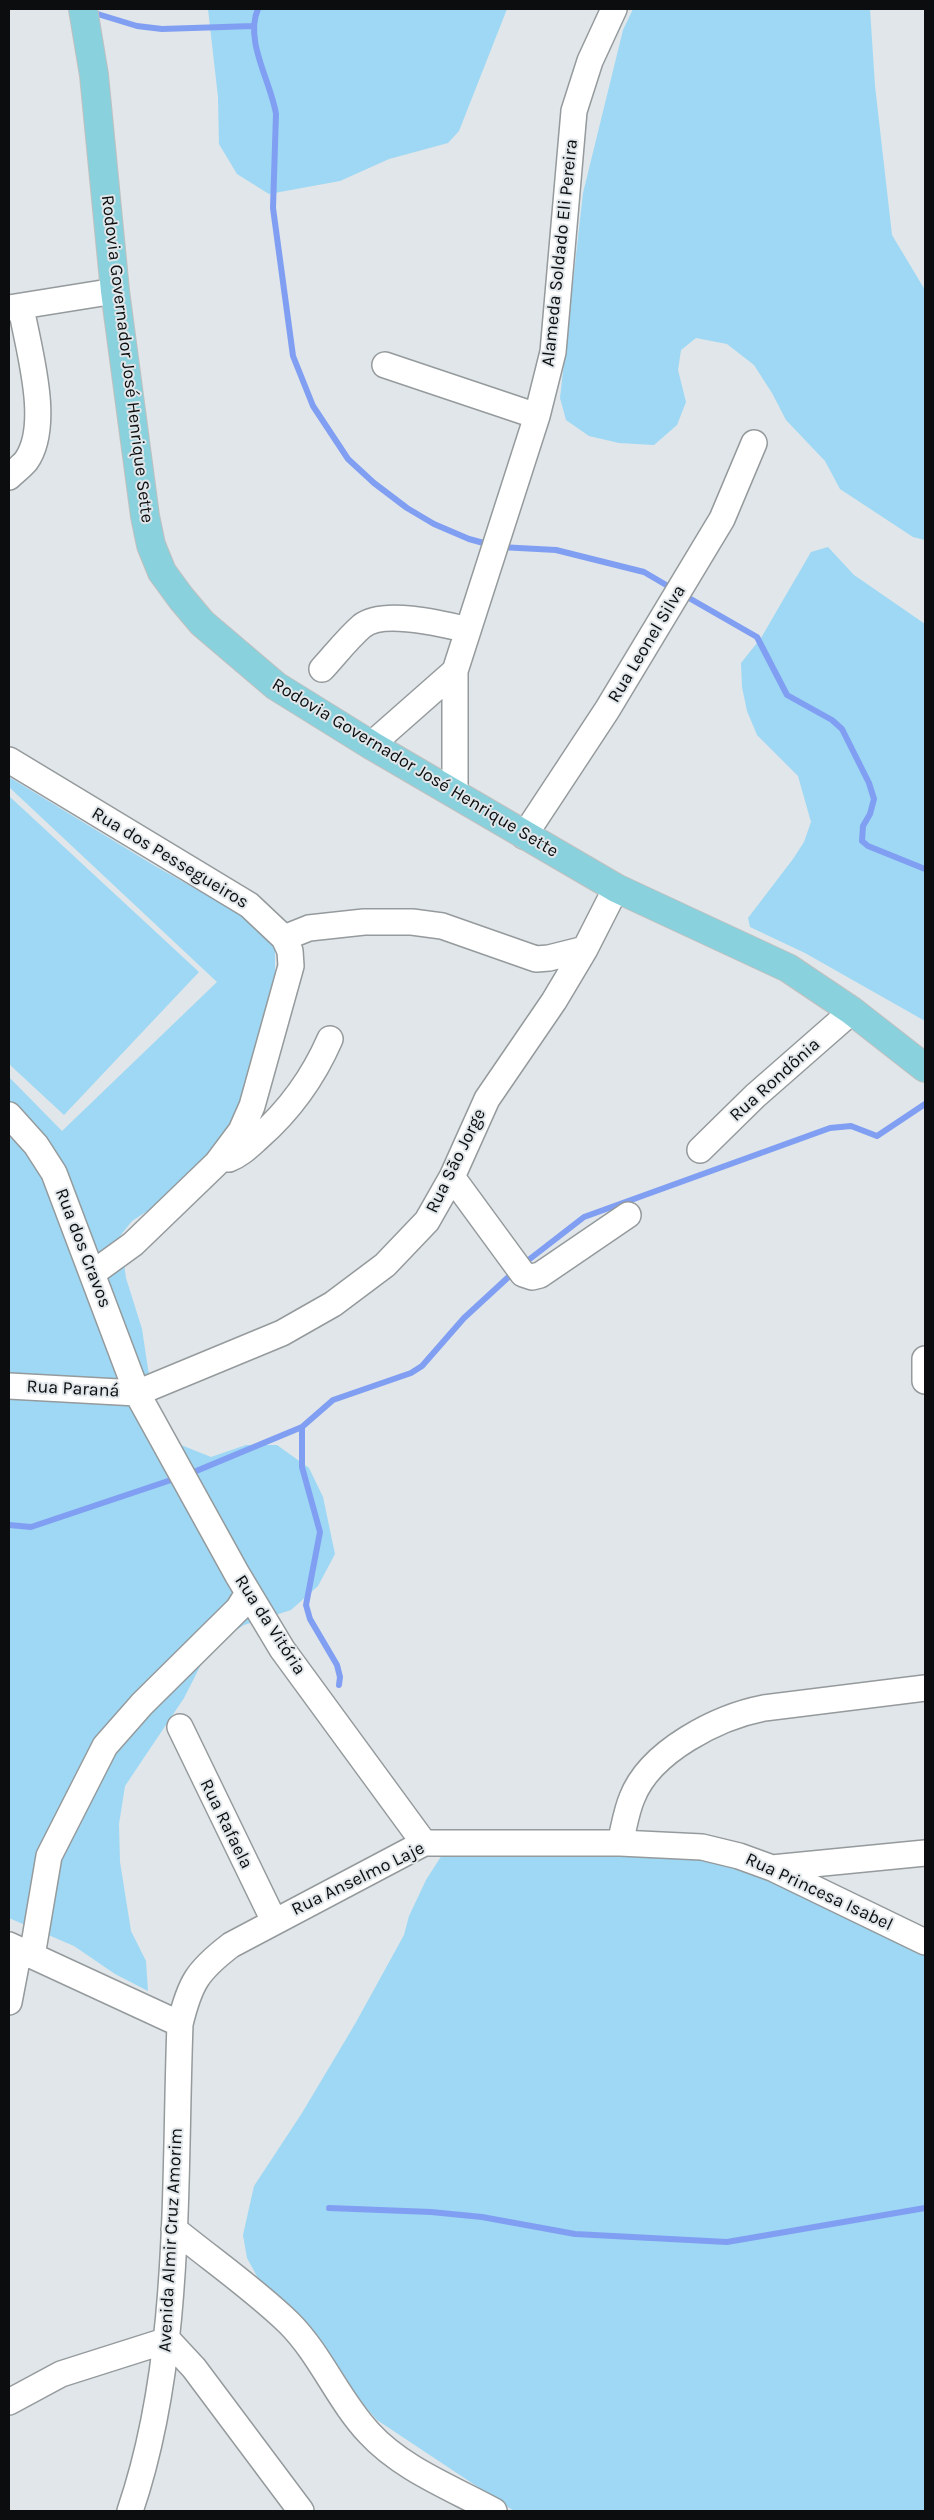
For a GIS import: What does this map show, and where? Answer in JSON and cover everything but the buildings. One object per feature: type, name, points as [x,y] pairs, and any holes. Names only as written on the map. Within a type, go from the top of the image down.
[{"type":"main road","name":"Rodovia Governador José Henrique Sette","points":[[83,9],[94,75],[115,291],[145,516],[151,545],[162,572],[202,623],[276,686],[370,745],[616,888],[788,968],[852,1011],[925,1068]]},
{"type":"street","name":"Alameda Soldado Eli Pereira","points":[[455,793],[455,671],[537,416],[553,352],[574,111],[590,61],[614,9]]},
{"type":"street","points":[[9,477],[26,460],[38,431],[36,397],[15,307],[115,291]]},
{"type":"street","points":[[385,365],[537,416]]},
{"type":"street","name":"Rua Leonel Silva","points":[[524,836],[607,710],[722,519],[754,443]]},
{"type":"street","points":[[322,669],[363,625],[380,620],[397,618],[439,623],[468,630]]},
{"type":"street","points":[[370,745],[455,671]]},
{"type":"street","name":"Rua dos Pessegueiros","points":[[9,760],[249,905],[284,938]]},
{"type":"street","name":"Rua São Jorge","points":[[138,1393],[282,1332],[333,1304],[385,1265],[427,1221],[452,1178],[487,1099],[554,1001],[585,949],[616,888]]},
{"type":"street","points":[[93,1273],[133,1244],[217,1163],[241,1131],[252,1106],[291,966],[290,951],[284,938],[318,927],[364,922],[412,922],[442,926],[536,959],[550,958],[585,949]]},
{"type":"street","name":"Rua Rondônia","points":[[700,1150],[755,1096],[852,1011]]},
{"type":"street","points":[[217,1163],[235,1156],[289,1108],[314,1074],[330,1039]]},
{"type":"street","name":"Rua dos Cravos","points":[[9,1115],[36,1145],[54,1174],[138,1393]]},
{"type":"street","points":[[452,1178],[523,1274],[532,1277],[540,1276],[628,1215]]},
{"type":"street","points":[[925,1359],[925,1380]]},
{"type":"street","name":"Rua Paraná","points":[[9,1386],[138,1393]]},
{"type":"street","name":"Rua da Vitória","points":[[138,1393],[248,1593],[282,1649],[424,1843]]},
{"type":"street","points":[[9,2002],[20,1950],[49,1856],[105,1746],[142,1704],[238,1609],[248,1593]]},
{"type":"street","points":[[620,1843],[632,1797],[655,1762],[671,1750],[717,1724],[745,1712],[764,1708],[925,1688]]},
{"type":"street","name":"Rua Rafaela","points":[[180,1727],[274,1921]]},
{"type":"street","name":"Rua Anselmo Laje","points":[[180,2024],[188,1994],[198,1975],[211,1960],[231,1945],[424,1843],[620,1843]]},
{"type":"street","name":"Rua Princesa Isabel","points":[[620,1843],[702,1847],[739,1856],[772,1868],[925,1942]]},
{"type":"street","points":[[772,1868],[925,1853]]},
{"type":"street","points":[[20,1950],[180,2024]]},
{"type":"street","name":"Avenida Almir Cruz Amorim","points":[[130,2511],[146,2458],[168,2340],[174,2229],[180,2024]]},
{"type":"street","points":[[174,2229],[290,2324],[317,2358],[355,2416],[385,2448],[402,2461],[494,2511]]},
{"type":"street","points":[[9,2402],[61,2374],[168,2340],[194,2368],[302,2511]]},
{"type":"shaded area","points":[[208,9],[507,9],[459,131],[448,143],[389,159],[340,181],[269,194],[237,174],[219,144],[218,97]]},
{"type":"shaded area","points":[[633,9],[870,9],[875,86],[892,235],[925,290],[925,540],[913,537],[840,489],[825,461],[786,420],[754,365],[727,344],[696,338],[681,350],[678,370],[686,402],[677,425],[654,445],[619,443],[589,436],[566,420],[560,398],[583,193],[623,30]]},
{"type":"shaded area","points":[[828,547],[854,575],[925,624],[925,1021],[805,953],[750,927],[748,918],[793,859],[804,842],[811,822],[798,776],[757,735],[747,711],[742,687],[741,663],[761,638],[811,552]]},
{"type":"shaded area","points":[[9,777],[155,866],[263,927],[275,944],[275,989],[242,1109],[223,1145],[175,1193],[132,1221],[120,1236],[126,1278],[142,1329],[148,1369],[158,1411],[181,1445],[211,1457],[246,1445],[277,1445],[309,1468],[323,1497],[335,1554],[318,1586],[291,1610],[244,1625],[210,1647],[184,1698],[125,1786],[119,1824],[120,1862],[131,1931],[146,1961],[148,1991],[115,1974],[74,1946],[9,1918],[9,1077],[62,1131],[217,982],[9,787]]},
{"type":"shaded area","points":[[9,796],[199,972],[64,1115],[9,1064]]},
{"type":"shaded area","points":[[651,1852],[736,1865],[925,1950],[925,2511],[514,2511],[377,2420],[270,2300],[247,2258],[243,2235],[254,2186],[302,2113],[355,2024],[404,1935],[409,1916],[426,1880],[442,1855]]},
{"type":"waterway","points":[[258,9],[254,34],[256,47],[276,114],[273,208],[293,356],[313,406],[348,459],[374,483],[407,508],[434,524],[469,539],[491,545]]},
{"type":"waterway","points":[[91,12],[137,26],[162,29],[253,26]]},
{"type":"waterway","points":[[500,547],[556,550],[644,572],[673,589]]},
{"type":"waterway","points":[[682,594],[757,637],[787,695],[832,720],[842,729],[869,783],[874,799],[870,814],[863,826],[862,841],[868,846],[925,869]]},
{"type":"waterway","points":[[522,1265],[584,1217],[830,1128],[851,1126],[877,1136],[925,1104]]},
{"type":"waterway","points":[[189,1474],[302,1427],[333,1400],[411,1373],[422,1366],[464,1318],[515,1271]]},
{"type":"waterway","points":[[302,1427],[302,1467],[320,1532],[306,1605],[310,1619],[337,1665],[340,1677],[339,1685]]},
{"type":"waterway","points":[[9,1525],[31,1527],[177,1478]]},
{"type":"waterway","points":[[329,2208],[431,2212],[482,2217],[575,2234],[727,2242],[925,2208]]}]
